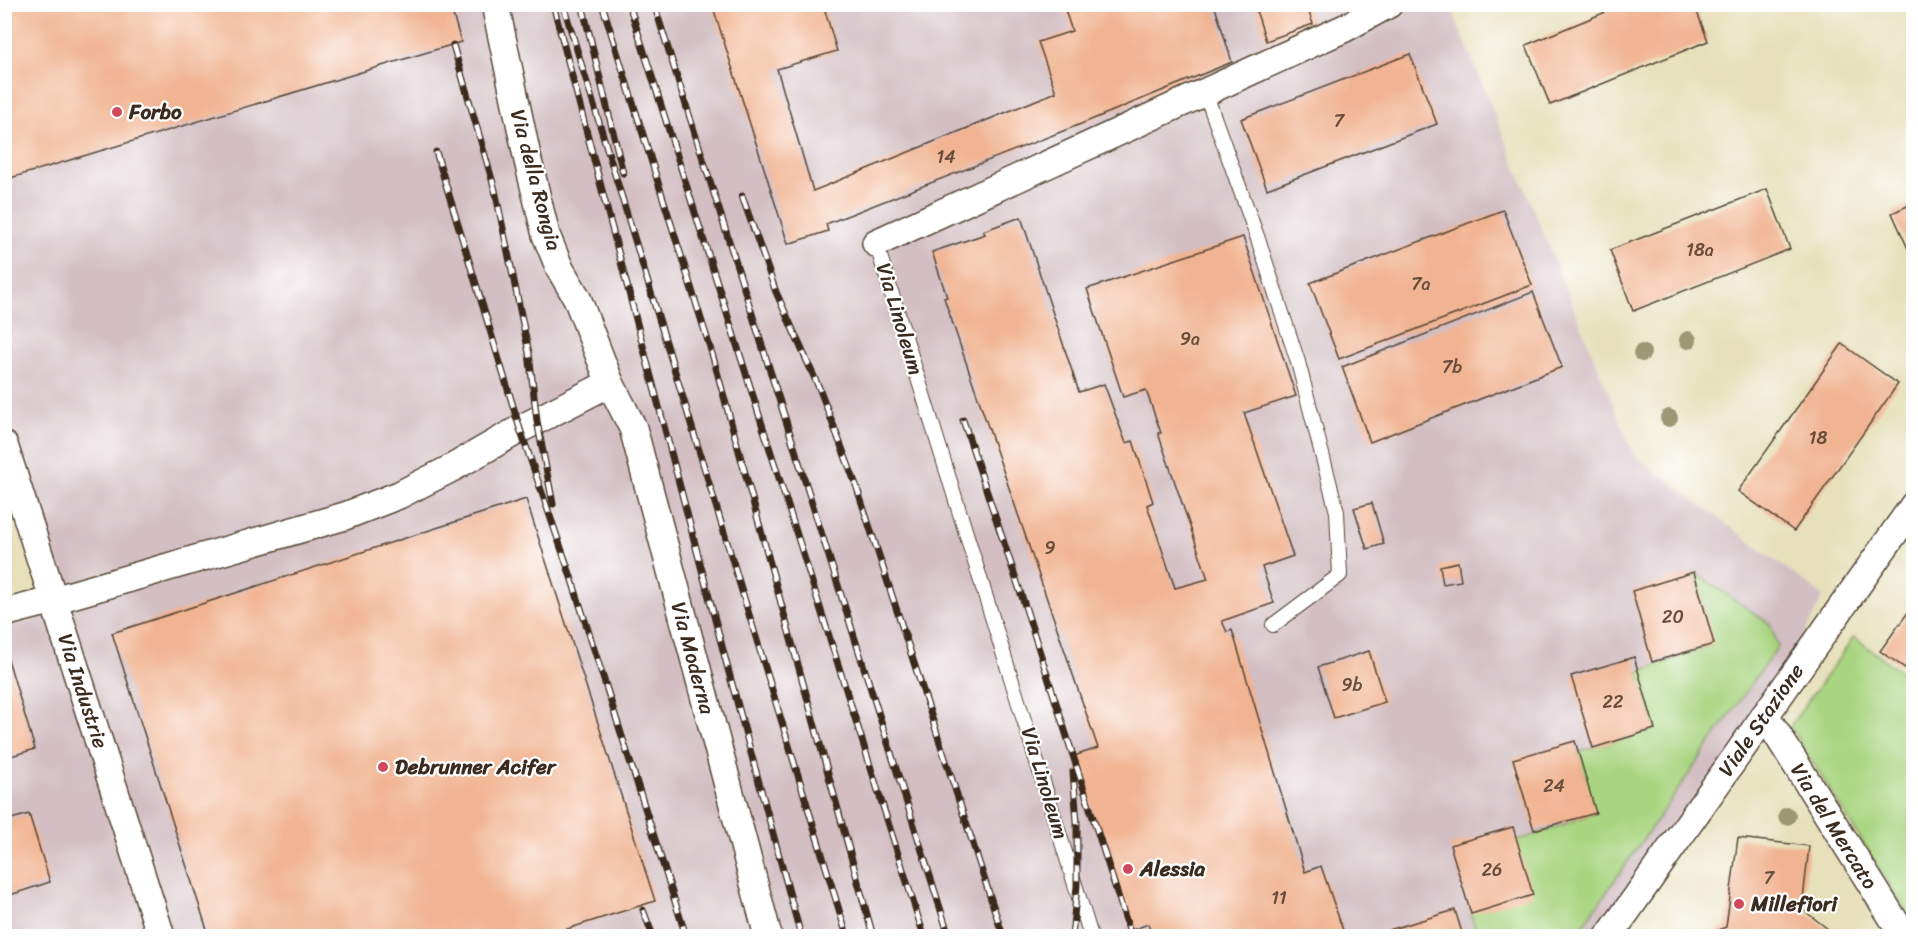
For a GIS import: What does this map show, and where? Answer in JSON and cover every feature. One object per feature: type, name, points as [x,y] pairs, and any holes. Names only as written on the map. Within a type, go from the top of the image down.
[{"type":"street","name":"Via della Rongia","points":[[495,4],[546,235],[560,269],[577,298],[610,383]]},
{"type":"street","name":"Via Linoleum","points":[[876,243],[1345,28],[1389,4]]},
{"type":"street","points":[[4,613],[345,516],[399,495],[610,383]]},
{"type":"street","name":"Via Moderna","points":[[610,383],[633,428],[768,936]]},
{"type":"street","name":"Via Industrie","points":[[4,445],[161,936]]},
{"type":"street","name":"Viale Stazione","points":[[1609,936],[1914,505]]},
{"type":"street","name":"Via del Mercato","points":[[1765,715],[1904,936]]},
{"type":"lane","points":[[1205,92],[1258,239],[1298,362],[1337,512],[1340,575],[1273,625]]},
{"type":"lane","name":"Via Linoleum","points":[[876,243],[1091,936]]},
{"type":"shaded area","points":[[5,4],[1350,4],[1356,21],[1389,5],[1450,5],[1634,455],[1823,596],[1765,715],[1609,936],[5,936],[4,625],[34,621],[54,600],[5,445]]},
{"type":"green space","points":[[1694,572],[1770,624],[1778,646],[1576,936],[1477,936],[1471,914],[1517,841],[1595,813],[1578,752],[1655,729],[1638,672],[1713,644]]},
{"type":"green space","points":[[1854,637],[1913,681],[1914,917],[1910,919],[1790,726]]},
{"type":"building","name":"Forbo","points":[[4,4],[450,4],[461,42],[4,180]]},
{"type":"building","points":[[712,4],[823,4],[837,51],[777,69],[813,191],[1056,92],[1038,42],[1072,31],[1063,4],[1214,4],[1232,62],[826,224],[828,231],[788,244]]},
{"type":"building","points":[[1254,4],[1306,4],[1313,24],[1266,41]]},
{"type":"building","points":[[1625,4],[1694,4],[1708,41],[1550,105],[1526,45]]},
{"type":"building","points":[[1410,54],[1437,124],[1267,189],[1241,119]]},
{"type":"building","points":[[1767,189],[1790,249],[1633,311],[1610,250]]},
{"type":"building","points":[[1914,203],[1914,262],[1892,213]]},
{"type":"building","points":[[1503,210],[1532,285],[1339,359],[1310,283]]},
{"type":"building","points":[[1021,217],[1079,392],[1104,384],[1126,443],[1133,441],[1153,502],[1147,505],[1175,588],[1208,579],[1158,433],[1161,433],[1146,390],[1123,397],[1087,289],[1243,237],[1296,396],[1244,413],[1293,556],[1262,567],[1274,603],[1222,621],[1227,632],[1232,630],[1305,872],[1321,866],[1345,936],[1152,936],[1148,924],[1132,930],[1074,756],[1098,748],[944,298],[947,297],[932,252],[985,234],[983,231]]},
{"type":"building","points":[[1533,292],[1562,367],[1370,442],[1342,367]]},
{"type":"building","points":[[1842,344],[1898,384],[1794,531],[1738,491]]},
{"type":"building","name":"Debrunner Acifer","points":[[526,499],[655,901],[545,936],[209,936],[112,633]]},
{"type":"building","points":[[1372,503],[1384,544],[1367,549],[1354,508]]},
{"type":"building","points":[[1458,562],[1461,581],[1443,584],[1440,566]]},
{"type":"building","points":[[1694,572],[1714,644],[1652,662],[1632,591]]},
{"type":"building","points":[[1914,604],[1914,674],[1880,651]]},
{"type":"building","points":[[1369,651],[1385,702],[1334,718],[1318,667]]},
{"type":"building","points":[[4,656],[7,656],[35,749],[4,758]]},
{"type":"building","points":[[1634,657],[1655,729],[1593,748],[1571,676]]},
{"type":"building","points":[[1575,741],[1596,813],[1534,830],[1513,759]]},
{"type":"building","points":[[29,814],[50,882],[4,897],[4,821]]},
{"type":"building","points":[[1513,827],[1533,895],[1471,914],[1450,845]]},
{"type":"building","points":[[1738,838],[1809,846],[1802,909],[1837,936],[1703,936],[1726,927]]},
{"type":"building","points":[[1455,910],[1463,936],[1391,936],[1389,930]]},
{"type":"railway","points":[[553,4],[728,669],[801,936]]},
{"type":"railway","points":[[563,4],[847,936]]},
{"type":"railway","points":[[582,4],[623,173]]},
{"type":"railway","points":[[602,4],[713,357],[873,936]]},
{"type":"railway","points":[[629,4],[924,936]]},
{"type":"railway","points":[[654,4],[949,936]]},
{"type":"railway","points":[[453,45],[495,190],[529,353],[537,421],[553,504]]},
{"type":"railway","points":[[436,152],[520,429],[570,574],[686,936]]},
{"type":"railway","points":[[742,196],[776,292],[820,390],[856,485],[1003,936]]},
{"type":"railway","points":[[963,420],[1131,936]]},
{"type":"railway","points":[[1072,936],[1077,886],[1077,822],[1073,772]]},
{"type":"railway","points":[[643,910],[653,936]]},
{"type":"place","name":"Forbo","points":[[117,112]]},
{"type":"place","name":"Debrunner Acifer","points":[[383,767]]},
{"type":"place","name":"Alessia","points":[[1128,869]]},
{"type":"place","name":"Millefiori","points":[[1739,904]]}]
